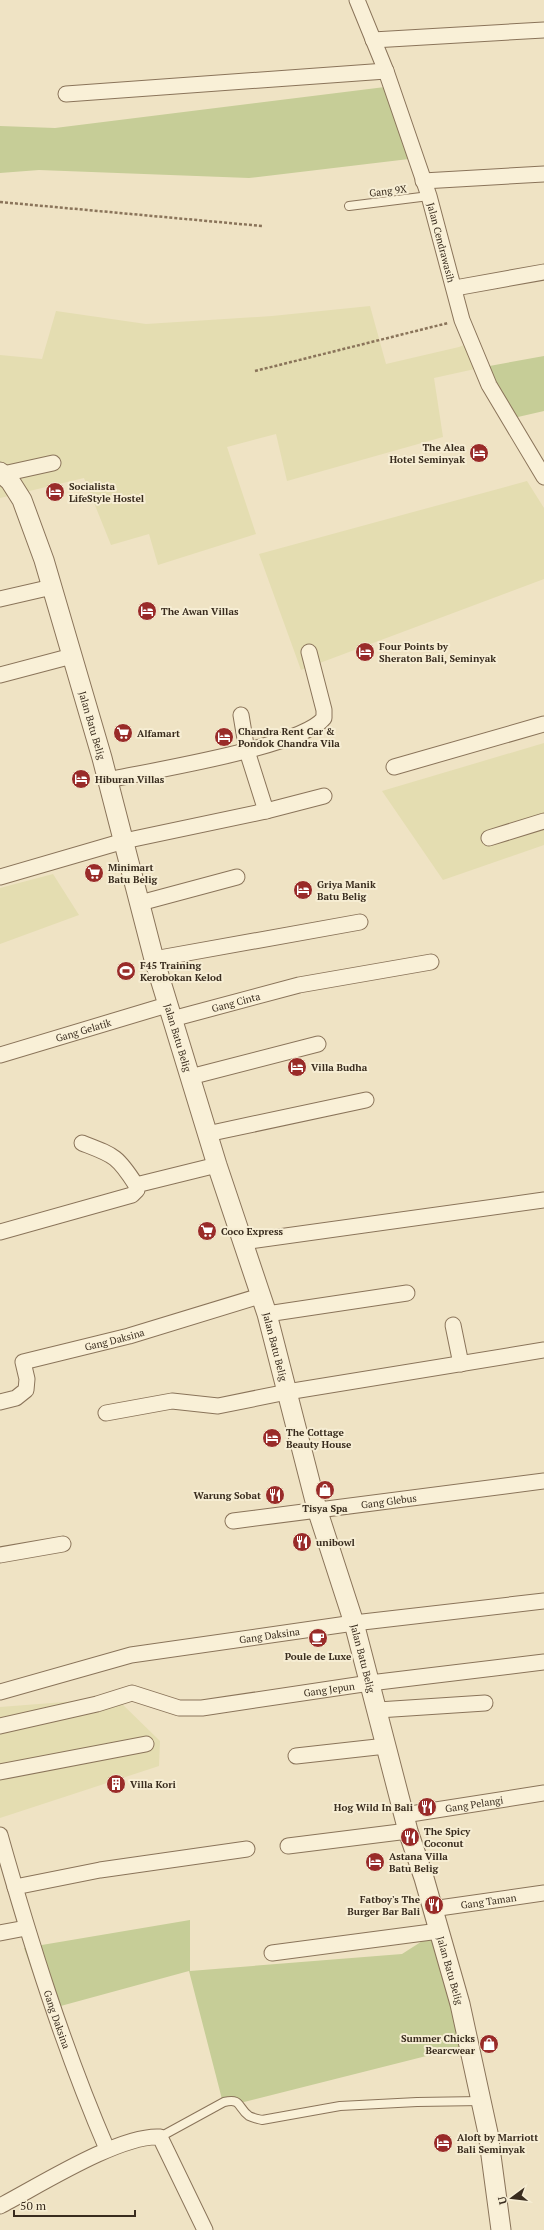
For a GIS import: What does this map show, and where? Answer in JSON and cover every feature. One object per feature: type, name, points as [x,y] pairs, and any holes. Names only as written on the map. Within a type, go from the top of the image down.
[{"type":"street","name":"Jalan Cendrawasih","points":[[357,0],[386,71],[429,196],[455,288],[462,320],[489,385],[544,477]]},
{"type":"street","points":[[373,40],[544,30]]},
{"type":"street","points":[[66,94],[386,71]]},
{"type":"street","points":[[423,181],[544,174]]},
{"type":"street","points":[[455,288],[544,272]]},
{"type":"street","points":[[1,473],[53,463]]},
{"type":"street","name":"Jalan Batu Belig","points":[[1,473],[22,500],[37,539],[108,780],[154,959],[207,1134],[267,1314],[317,1509],[354,1623],[378,1710],[406,1823],[460,2004],[481,2101],[505,2228]]},
{"type":"street","points":[[0,599],[52,588]]},
{"type":"street","points":[[108,780],[247,751],[294,737],[317,724],[324,718],[324,710],[309,652]]},
{"type":"street","points":[[0,675],[72,656]]},
{"type":"street","points":[[241,715],[247,751],[266,811]]},
{"type":"street","points":[[394,767],[544,724]]},
{"type":"street","points":[[0,877],[124,841],[266,811],[324,796]]},
{"type":"street","points":[[489,838],[544,821]]},
{"type":"street","points":[[140,903],[237,877]]},
{"type":"street","points":[[154,959],[360,922]]},
{"type":"street","name":"Gang Cinta","points":[[170,1012],[300,985],[431,962]]},
{"type":"street","name":"Gang Gelatik","points":[[0,1055],[170,1012]]},
{"type":"street","points":[[190,1077],[318,1044]]},
{"type":"street","points":[[207,1134],[366,1100]]},
{"type":"street","points":[[0,1232],[132,1195],[137,1190],[136,1185],[126,1168],[114,1156],[82,1143]]},
{"type":"street","points":[[136,1185],[217,1165]]},
{"type":"street","points":[[242,1242],[544,1200]]},
{"type":"street","points":[[267,1314],[407,1293]]},
{"type":"street","name":"Gang Daksina","points":[[0,1402],[16,1398],[26,1390],[27,1379],[24,1362],[129,1336],[260,1296]]},
{"type":"street","points":[[453,1325],[461,1364]]},
{"type":"street","points":[[106,1413],[172,1401],[218,1406],[287,1392],[544,1350]]},
{"type":"street","name":"Gang Glebus","points":[[233,1521],[317,1509],[544,1482]]},
{"type":"street","points":[[0,1555],[63,1544]]},
{"type":"street","name":"Gang Daksina","points":[[0,1692],[131,1655],[354,1623],[544,1601]]},
{"type":"street","name":"Gang Jepun","points":[[0,1726],[97,1704],[132,1693],[179,1708],[202,1708],[370,1683],[544,1662]]},
{"type":"street","points":[[378,1710],[485,1703]]},
{"type":"street","points":[[0,1772],[146,1744]]},
{"type":"street","points":[[296,1756],[386,1746]]},
{"type":"street","name":"Gang Pelangi","points":[[406,1823],[544,1793]]},
{"type":"street","points":[[288,1846],[406,1823]]},
{"type":"street","name":"Gang Daksina","points":[[0,1835],[26,1928],[67,2051],[108,2149]]},
{"type":"street","points":[[15,1887],[100,1870],[247,1849]]},
{"type":"street","name":"Gang Taman","points":[[432,1909],[544,1893]]},
{"type":"street","points":[[0,1933],[26,1928]]},
{"type":"street","points":[[272,1953],[438,1931]]},
{"type":"street","points":[[0,2206],[108,2149],[152,2136],[160,2137],[205,2230]]},
{"type":"lane","name":"Gang 9X","points":[[349,206],[429,196]]},
{"type":"lane","points":[[160,2137],[224,2102],[233,2100],[238,2102],[251,2117],[262,2120],[340,2106],[416,2102],[481,2101]]},
{"type":"path","points":[[0,202],[262,226]]},
{"type":"path","points":[[255,371],[462,320]]},
{"type":"shaded area","points":[[370,306],[386,364],[459,347],[472,342],[484,367],[434,378],[443,437],[287,481],[276,434],[227,447],[256,534],[158,565],[149,534],[111,545],[84,478],[0,498],[0,355],[42,359],[56,311],[146,324],[272,316]]},
{"type":"shaded area","points":[[527,481],[544,508],[544,579],[301,670],[259,554]]},
{"type":"shaded area","points":[[544,743],[544,845],[443,880],[382,791]]},
{"type":"shaded area","points":[[53,874],[79,915],[0,944],[0,888]]},
{"type":"shaded area","points":[[116,1698],[160,1741],[159,1766],[0,1818],[0,1707]]},
{"type":"green space","points":[[385,87],[409,159],[249,178],[39,170],[0,173],[0,126],[55,128]]},
{"type":"green space","points":[[544,356],[544,411],[501,421],[484,367]]},
{"type":"green space","points":[[190,1920],[190,1971],[402,1954],[438,1931],[462,2047],[224,2107],[189,1971],[46,2010],[24,1948]]},
{"type":"place","name":"The Alea Hotel Seminyak","points":[[479,453]]},
{"type":"place","name":"Socialista LifeStyle Hostel","points":[[55,492]]},
{"type":"place","name":"The Awan Villas","points":[[147,611]]},
{"type":"place","name":"Four Points by Sheraton Bali, Seminyak","points":[[365,652]]},
{"type":"place","name":"Alfamart","points":[[123,733]]},
{"type":"place","name":"Chandra Rent Car & Pondok Chandra Vila","points":[[224,737]]},
{"type":"place","name":"Hiburan Villas","points":[[81,779]]},
{"type":"place","name":"Minimart Batu Belig","points":[[94,873]]},
{"type":"place","name":"Griya Manik Batu Belig","points":[[303,890]]},
{"type":"place","name":"F45 Training Kerobokan Kelod","points":[[126,971]]},
{"type":"place","name":"Villa Budha","points":[[297,1067]]},
{"type":"place","name":"Coco Express","points":[[207,1231]]},
{"type":"place","name":"The Cottage Beauty House","points":[[272,1438]]},
{"type":"place","name":"Tisya Spa","points":[[325,1490]]},
{"type":"place","name":"Warung Sobat","points":[[275,1495]]},
{"type":"place","name":"unibowl","points":[[302,1542]]},
{"type":"place","name":"Poule de Luxe","points":[[318,1638]]},
{"type":"place","name":"Villa Kori","points":[[116,1784]]},
{"type":"place","name":"Hog Wild In Bali","points":[[427,1807]]},
{"type":"place","name":"The Spicy Coconut","points":[[410,1837]]},
{"type":"place","name":"Astana Villa Batu Belig","points":[[375,1862]]},
{"type":"place","name":"Fatboy's The Burger Bar Bali","points":[[434,1905]]},
{"type":"place","name":"Summer Chicks Bearcwear","points":[[489,2044]]},
{"type":"place","name":"Aloft by Marriott Bali Seminyak","points":[[443,2143]]}]
